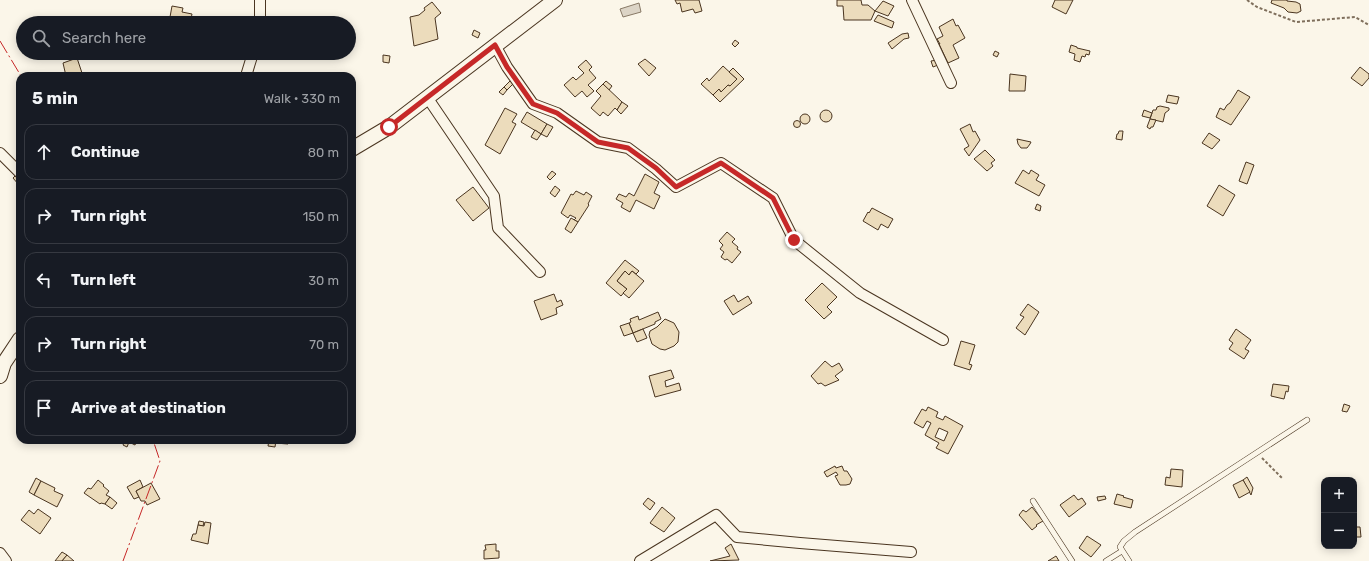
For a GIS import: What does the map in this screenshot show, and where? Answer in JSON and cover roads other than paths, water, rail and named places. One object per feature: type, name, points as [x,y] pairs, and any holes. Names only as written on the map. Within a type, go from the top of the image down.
[{"type":"main road","points":[[356,147],[389,127],[555,0]]},
{"type":"main road","points":[[0,376],[4,363],[16,345]]},
{"type":"street","points":[[260,0],[260,16]]},
{"type":"street","points":[[912,0],[951,83]]},
{"type":"street","points":[[495,45],[507,67],[533,104],[557,113],[598,142],[628,148],[656,168],[676,187],[721,163],[773,198],[794,240],[860,293],[943,340]]},
{"type":"street","points":[[247,72],[251,60]]},
{"type":"street","points":[[427,97],[494,196],[498,228],[540,272]]},
{"type":"street","points":[[0,153],[16,169]]},
{"type":"street","points":[[640,561],[716,515],[737,537],[911,552]]},
{"type":"street","points":[[0,554],[6,561]]},
{"type":"lane","points":[[1129,561],[1120,547],[1124,541],[1135,532],[1307,420]]},
{"type":"lane","points":[[1033,501],[1072,561]]},
{"type":"lane","points":[[1106,561],[1122,551]]}]
